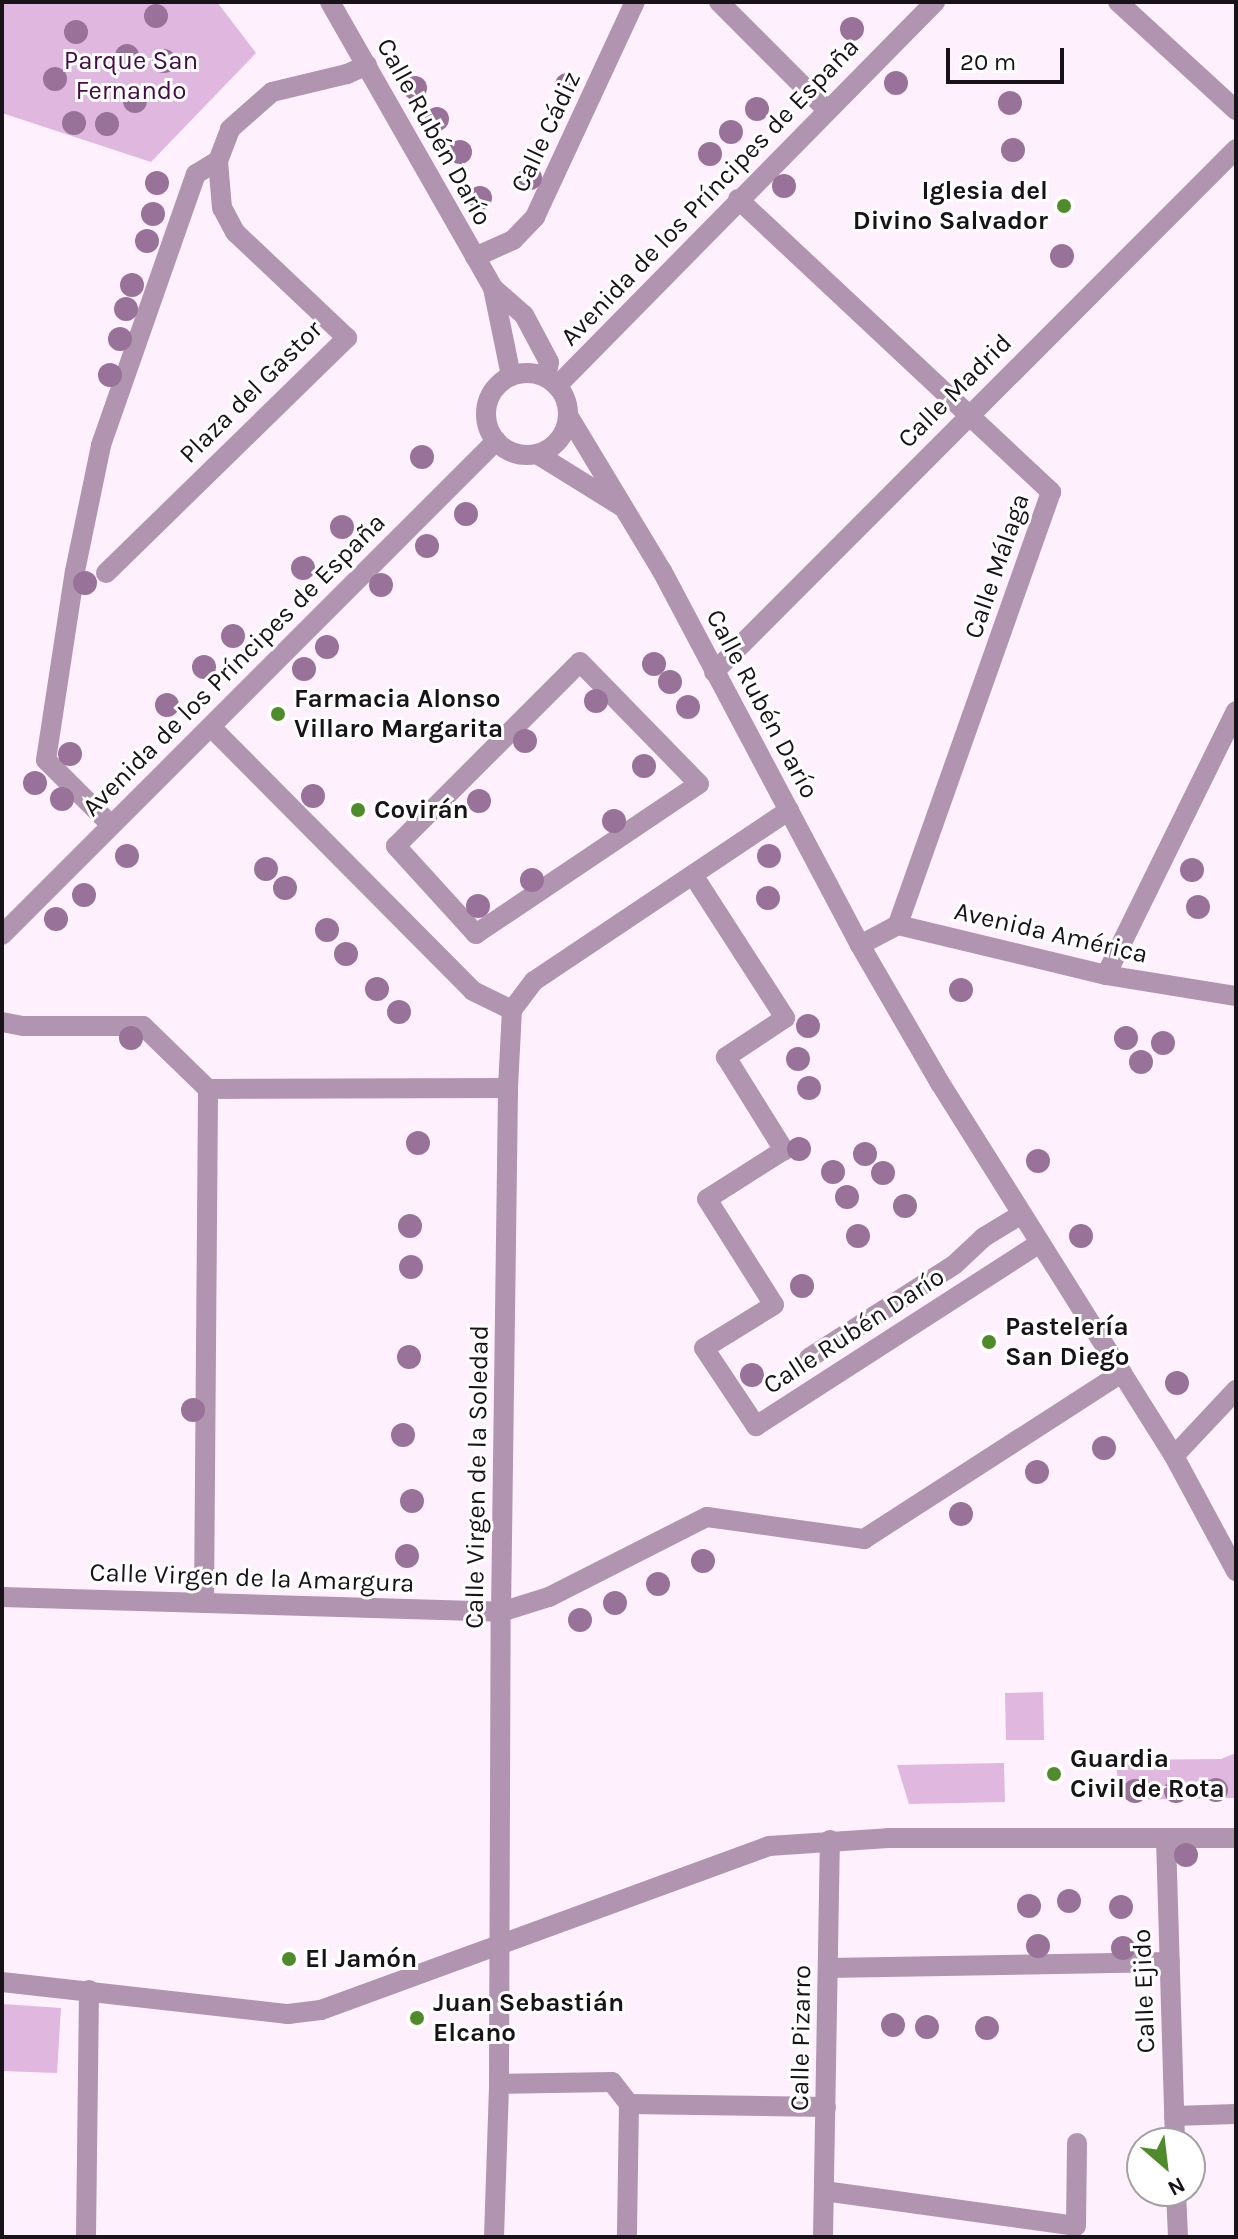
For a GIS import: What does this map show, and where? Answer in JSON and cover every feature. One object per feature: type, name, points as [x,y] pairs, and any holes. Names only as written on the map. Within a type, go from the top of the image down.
[{"type":"street","name":"Calle Rubén Darío","points":[[330,2],[493,288],[511,376]]},
{"type":"street","name":"Calle Cádiz","points":[[475,257],[513,240],[535,217],[635,2]]},
{"type":"street","points":[[719,2],[826,109]]},
{"type":"street","name":"Avenida de los Príncipes de España","points":[[552,382],[935,2]]},
{"type":"street","points":[[1118,2],[1236,110]]},
{"type":"street","name":"Plaza del Gastor","points":[[106,573],[347,338],[235,232],[222,208],[218,161],[230,129],[272,92],[347,74],[367,65]]},
{"type":"street","name":"Calle Madrid","points":[[714,672],[968,414],[1236,149]]},
{"type":"street","points":[[111,825],[46,760],[75,571],[101,445],[196,174],[218,161]]},
{"type":"street","name":"Calle Málaga","points":[[738,199],[1051,492],[898,925]]},
{"type":"street","name":"Calle Rubén Darío","points":[[493,288],[524,315],[545,351],[552,382]]},
{"type":"street","points":[[535,374],[552,382],[564,395],[569,417],[559,440],[537,454],[514,454],[496,441],[489,431],[487,405],[492,393],[511,376],[535,374]]},
{"type":"street","name":"Calle Rubén Darío","points":[[569,417],[662,571],[860,945],[1022,1214],[1174,1456],[1236,1571]]},
{"type":"street","name":"Avenida de los Príncipes de España","points":[[4,929],[496,441]]},
{"type":"street","name":"Calle Rubén Darío","points":[[537,454],[625,508]]},
{"type":"street","points":[[580,662],[699,784],[476,934],[396,846],[580,662]]},
{"type":"street","points":[[1106,975],[1236,711]]},
{"type":"street","points":[[211,727],[473,991],[512,1010],[534,981],[789,810]]},
{"type":"street","name":"Calle Rubén Darío","points":[[693,875],[785,1018],[726,1057],[784,1150],[707,1199],[774,1305],[704,1348],[756,1426],[1040,1243]]},
{"type":"street","points":[[860,945],[898,925]]},
{"type":"street","name":"Avenida América","points":[[898,925],[1106,975],[1236,996]]},
{"type":"street","name":"Calle Virgen de la Soledad","points":[[494,2237],[499,2084],[508,1088],[512,1010]]},
{"type":"street","points":[[2,1022],[23,1026],[143,1026],[208,1089],[508,1088]]},
{"type":"street","points":[[204,1603],[208,1089]]},
{"type":"street","name":"Calle Rubén Darío","points":[[809,1358],[954,1265],[984,1237],[1022,1214]]},
{"type":"street","points":[[501,1612],[549,1597],[707,1517],[864,1539],[1122,1373]]},
{"type":"street","points":[[1174,1456],[1236,1390]]},
{"type":"street","name":"Calle Virgen de la Amargura","points":[[2,1597],[501,1612]]},
{"type":"street","name":"Calle Ejido","points":[[1166,1838],[1174,2127]]},
{"type":"street","points":[[2,1982],[288,2014],[321,2010],[769,1846],[830,1840],[1236,1838]]},
{"type":"street","name":"Calle Pizarro","points":[[823,2237],[830,1840]]},
{"type":"street","points":[[828,1968],[1170,1962]]},
{"type":"street","points":[[86,2237],[89,1990]]},
{"type":"street","points":[[499,2084],[612,2082],[629,2104],[627,2237]]},
{"type":"street","points":[[629,2104],[826,2107]]},
{"type":"street","points":[[1174,2116],[1236,2114]]},
{"type":"street","points":[[824,2191],[1076,2226],[1077,2143]]},
{"type":"street","points":[[1177,2207],[1178,2237]]},
{"type":"green space","name":"Parque San Fernando","points":[[2,2],[217,2],[256,53],[151,162],[2,113]]},
{"type":"green space","points":[[1043,1692],[1044,1740],[1006,1740],[1005,1693]]},
{"type":"green space","points":[[1236,1753],[1236,1798],[1119,1800],[1116,1760],[1221,1759]]},
{"type":"green space","points":[[1004,1763],[1005,1802],[909,1804],[897,1765]]},
{"type":"green space","points":[[2,2004],[61,2008],[57,2073],[2,2071]]},
{"type":"place","name":"Iglesia del Divino Salvador","points":[[1064,206]]},
{"type":"place","name":"Farmacia Alonso Villaro Margarita","points":[[278,714]]},
{"type":"place","name":"Covirán","points":[[358,810]]},
{"type":"place","name":"Pastelería San Diego","points":[[989,1342]]},
{"type":"place","name":"Guardia Civil de Rota","points":[[1054,1774]]},
{"type":"place","name":"El Jamón","points":[[289,1959]]},
{"type":"place","name":"Juan Sebastián Elcano","points":[[417,2018]]}]
